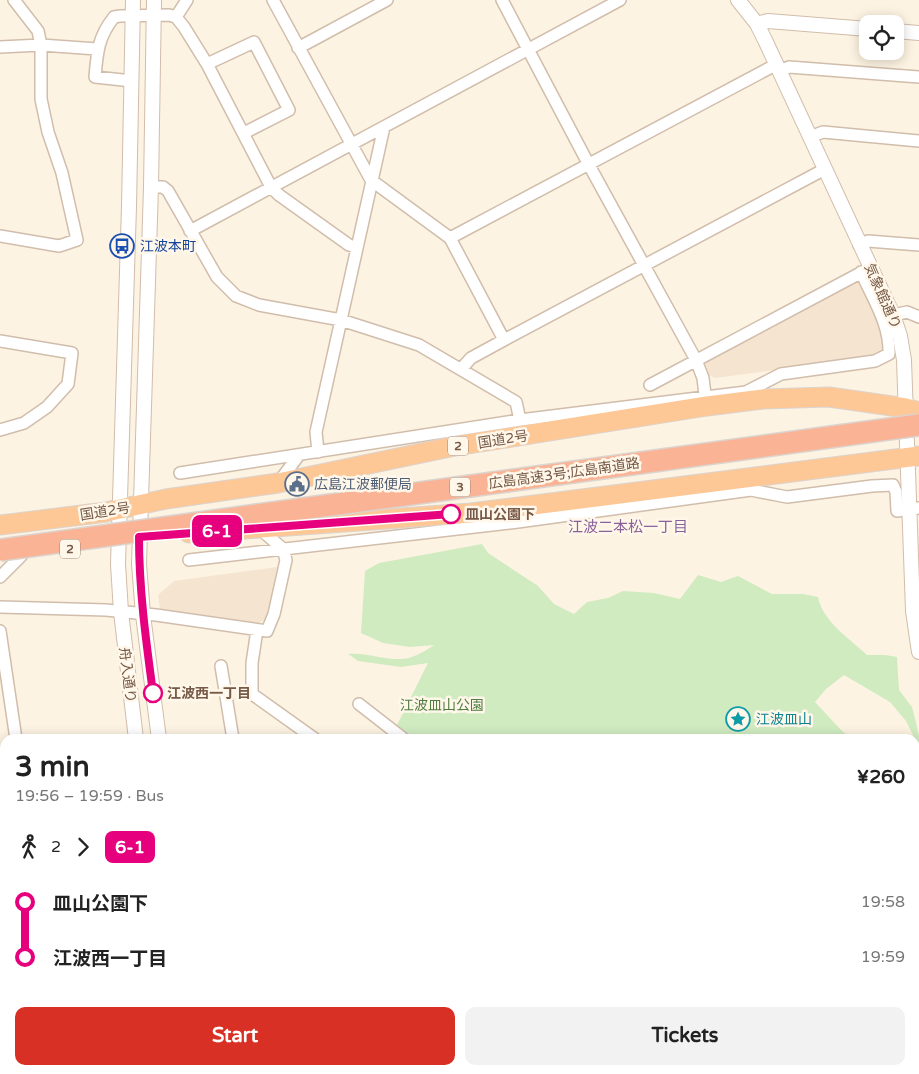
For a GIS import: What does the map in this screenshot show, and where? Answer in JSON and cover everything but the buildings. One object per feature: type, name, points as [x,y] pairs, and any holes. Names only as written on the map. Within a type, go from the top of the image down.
[{"type":"highway","name":"国道2号","points":[[0,525],[120,509],[166,498],[278,483],[455,446],[706,401],[829,397],[915,415]]},
{"type":"highway","name":"広島高速3号;広島南道路","points":[[0,550],[915,415]]},
{"type":"highway","name":"2","points":[[0,560],[139,537],[471,513],[665,495],[913,456]]},
{"type":"street","points":[[0,236],[59,246],[77,240],[62,173],[48,132],[41,98],[41,45],[38,31],[14,0]]},
{"type":"street","name":"舟入通り","points":[[133,0],[129,216],[119,539],[121,612],[135,734]]},
{"type":"street","name":"舟入通り","points":[[154,0],[151,187],[139,564],[143,614],[158,734]]},
{"type":"street","points":[[176,17],[187,0]]},
{"type":"street","points":[[273,0],[371,180],[450,238],[504,340]]},
{"type":"street","points":[[298,48],[385,0]]},
{"type":"street","points":[[502,0],[589,165],[696,360],[703,378],[706,401]]},
{"type":"street","points":[[190,231],[620,0]]},
{"type":"street","name":"気象館通り","points":[[738,0],[757,24],[778,68],[859,245],[865,270],[892,315],[902,344],[915,415],[913,456],[916,585],[913,611],[919,652]]},
{"type":"street","points":[[132,81],[95,77],[97,49],[108,25],[114,17],[133,15],[176,17],[206,64],[271,187],[279,196],[349,245],[357,247]]},
{"type":"street","points":[[757,24],[768,21],[859,28]]},
{"type":"street","points":[[904,32],[919,33]]},
{"type":"street","points":[[206,64],[254,42],[289,110],[244,133]]},
{"type":"street","points":[[0,47],[41,45],[97,49]]},
{"type":"street","points":[[450,238],[778,68],[789,67],[919,77]]},
{"type":"street","points":[[318,452],[316,432],[384,127]]},
{"type":"street","points":[[810,137],[823,132],[919,141]]},
{"type":"street","points":[[461,369],[471,358],[825,169]]},
{"type":"street","points":[[151,187],[163,188],[168,191],[217,277],[236,296],[259,304],[341,320],[419,345],[516,402],[520,420]]},
{"type":"street","points":[[859,245],[868,242],[919,246]]},
{"type":"street","points":[[180,473],[520,420],[706,401],[746,392],[781,374],[875,361],[890,354],[890,341],[865,270],[650,385]]},
{"type":"street","points":[[892,315],[907,312],[919,317]]},
{"type":"street","points":[[0,341],[72,353],[68,384],[47,407],[24,423],[0,430]]},
{"type":"street","points":[[278,483],[299,455]]},
{"type":"street","points":[[189,560],[518,522],[665,495],[751,490],[787,497],[872,486],[893,486],[896,492],[897,510],[914,509]]},
{"type":"street","points":[[0,607],[156,615],[267,632],[274,614],[286,560],[283,549],[259,528]]},
{"type":"street","points":[[0,577],[20,556]]},
{"type":"street","points":[[257,630],[252,663],[252,694],[308,734]]},
{"type":"street","points":[[0,631],[15,734]]},
{"type":"street","points":[[221,666],[231,734]]},
{"type":"street","points":[[359,704],[398,734]]},
{"type":"shaded area","points":[[852,280],[860,282],[879,322],[885,347],[878,356],[715,378],[709,375],[704,359]]},
{"type":"shaded area","points":[[277,567],[268,617],[258,624],[160,609],[158,595],[174,581]]},
{"type":"green space","name":"江波皿山公園","points":[[482,544],[488,553],[538,586],[554,604],[574,614],[587,602],[608,598],[623,591],[654,593],[680,599],[698,575],[721,582],[738,576],[772,594],[803,594],[818,597],[825,614],[831,622],[867,655],[897,657],[899,690],[912,707],[919,734],[912,734],[906,721],[890,702],[844,675],[826,689],[815,702],[846,734],[406,734],[396,727],[428,663],[401,667],[358,661],[348,654],[403,659],[417,655],[434,645],[410,647],[383,643],[361,633],[365,571],[379,563]]},
{"type":"bus line","name":"6-1","points":[[153,693],[143,614],[139,537],[451,514]]},
{"type":"place","name":"江波本町","points":[[122,246]]},
{"type":"place","name":"広島江波郵便局","points":[[297,484]]},
{"type":"place","name":"皿山公園下","points":[[451,514]]},
{"type":"place","name":"江波西一丁目","points":[[153,693]]},
{"type":"place","name":"江波皿山","points":[[738,719]]},
{"type":"district","name":"江波二本松一丁目","points":[[628,527]]}]
